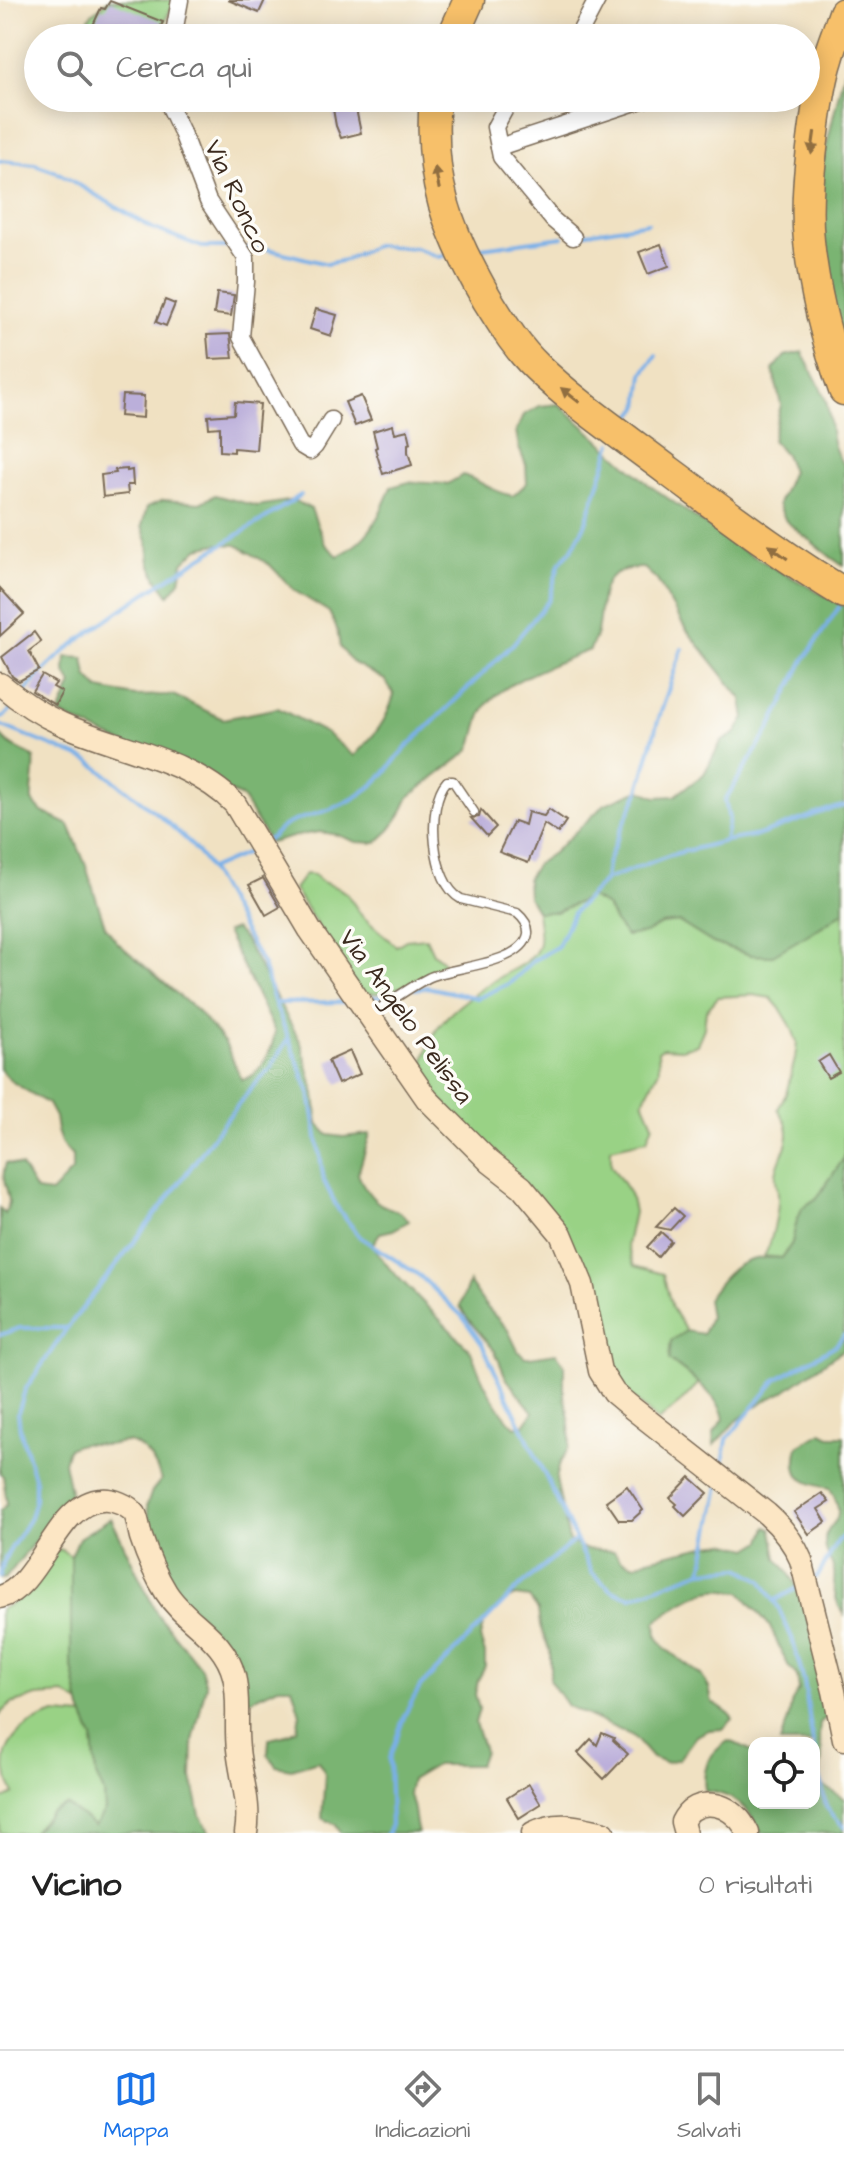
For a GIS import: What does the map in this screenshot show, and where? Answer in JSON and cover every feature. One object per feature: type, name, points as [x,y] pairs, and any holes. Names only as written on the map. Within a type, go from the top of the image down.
[{"type":"highway","points":[[458,24],[469,0]]},
{"type":"highway","points":[[820,97],[827,61],[844,13]]},
{"type":"highway","points":[[434,112],[435,166],[446,215],[470,269],[503,325],[524,353],[557,385],[753,533],[801,568],[844,593]]},
{"type":"highway","points":[[817,112],[808,195],[809,239],[815,283],[831,353],[844,390]]},
{"type":"street","points":[[176,24],[180,0]]},
{"type":"street","points":[[584,24],[597,0]]},
{"type":"street","name":"Via Ronco","points":[[172,112],[208,201],[246,258],[241,337],[300,445],[310,451],[331,420]]},
{"type":"street","points":[[503,112],[495,127],[501,157],[553,220],[573,237]]},
{"type":"street","points":[[499,147],[605,112]]},
{"type":"street","name":"Via Angelo Pelissa","points":[[0,684],[24,704],[63,724],[189,772],[223,792],[235,804],[310,930],[434,1107],[490,1162],[522,1187],[561,1234],[582,1284],[600,1371],[614,1393],[767,1514],[793,1542],[801,1560],[844,1739]]},
{"type":"street","points":[[0,1597],[10,1594],[24,1581],[53,1538],[85,1505],[102,1500],[123,1504],[134,1512],[166,1593],[223,1652],[234,1676],[237,1748],[249,1814],[246,1833]]},
{"type":"street","points":[[685,1833],[682,1822],[691,1809],[713,1804],[734,1813],[748,1833]]},
{"type":"street","points":[[533,1833],[549,1826],[566,1825],[604,1833]]},
{"type":"lane","points":[[369,1015],[426,978],[514,953],[528,935],[523,918],[517,913],[461,899],[453,895],[445,882],[437,860],[434,837],[442,786],[447,781],[453,781],[474,812]]},
{"type":"green space","points":[[109,0],[175,0],[164,24],[85,24]]},
{"type":"green space","points":[[844,70],[844,351],[821,266],[817,188]]},
{"type":"green space","points":[[802,352],[825,398],[832,440],[844,466],[844,565],[786,521],[778,504],[792,471],[785,454],[772,440],[781,405],[773,370],[785,356]]},
{"type":"green space","points":[[559,404],[649,485],[742,550],[844,606],[844,911],[771,956],[751,955],[713,943],[679,922],[661,924],[645,933],[626,936],[607,906],[590,897],[556,912],[537,912],[528,897],[527,879],[537,864],[605,804],[639,790],[656,797],[675,796],[704,774],[721,742],[736,733],[745,718],[742,699],[685,628],[657,580],[644,568],[628,569],[609,579],[590,650],[532,674],[491,699],[481,714],[469,751],[409,797],[390,830],[376,843],[356,842],[320,832],[270,843],[242,797],[59,714],[72,684],[65,671],[66,657],[84,658],[87,676],[99,689],[135,696],[173,695],[223,719],[278,708],[326,733],[354,756],[378,728],[394,695],[385,680],[352,662],[340,647],[337,629],[329,612],[295,591],[270,565],[237,545],[217,544],[198,548],[183,563],[180,581],[169,595],[150,563],[142,526],[147,507],[164,500],[200,503],[215,495],[257,506],[294,500],[311,509],[325,544],[338,556],[366,535],[391,487],[409,482],[447,484],[463,475],[513,496],[527,483],[526,465],[516,431],[524,415],[540,406]]},
{"type":"green space","points":[[0,734],[11,745],[34,758],[32,801],[42,812],[69,825],[105,926],[118,943],[198,1012],[225,1043],[242,1080],[255,1073],[269,1054],[275,1032],[226,932],[235,929],[245,940],[301,1043],[315,1094],[318,1124],[328,1135],[370,1134],[358,1174],[376,1200],[409,1221],[380,1233],[372,1245],[390,1269],[471,1351],[489,1391],[515,1427],[524,1425],[533,1412],[506,1378],[495,1351],[460,1306],[469,1282],[508,1330],[518,1351],[525,1357],[556,1353],[564,1365],[564,1396],[570,1439],[556,1479],[569,1541],[584,1549],[614,1551],[621,1560],[635,1565],[648,1559],[709,1545],[725,1543],[749,1549],[762,1541],[767,1527],[772,1529],[777,1558],[802,1594],[831,1713],[820,1723],[819,1737],[782,1737],[791,1703],[799,1690],[797,1676],[788,1665],[769,1625],[741,1592],[707,1591],[684,1602],[656,1622],[657,1637],[666,1649],[701,1675],[709,1688],[712,1702],[733,1719],[723,1729],[709,1730],[696,1736],[679,1759],[665,1763],[652,1758],[633,1736],[567,1706],[550,1681],[550,1652],[540,1626],[538,1610],[529,1598],[515,1596],[501,1603],[483,1625],[480,1638],[485,1667],[475,1695],[479,1709],[475,1723],[484,1751],[479,1765],[436,1765],[411,1780],[408,1794],[418,1833],[341,1833],[335,1824],[322,1818],[325,1773],[318,1761],[291,1769],[276,1766],[268,1754],[269,1739],[297,1729],[300,1714],[292,1687],[278,1687],[242,1704],[170,1586],[147,1505],[152,1491],[161,1480],[152,1461],[138,1446],[124,1442],[82,1444],[68,1449],[64,1462],[70,1491],[66,1505],[5,1579],[0,1578],[0,1511],[7,1504],[0,1473],[0,1208],[5,1214],[9,1201],[4,1169],[6,1163],[21,1166],[36,1191],[51,1193],[72,1171],[72,1156],[62,1145],[55,1117],[48,1104],[11,1081],[0,1069]]},
{"type":"green space","points":[[305,874],[314,875],[347,894],[362,916],[396,946],[406,940],[426,938],[445,968],[411,985],[361,994],[294,889]]},
{"type":"green space","points":[[590,897],[607,906],[615,922],[645,933],[661,924],[679,922],[713,943],[751,955],[819,928],[844,911],[844,1158],[817,1198],[802,1208],[792,1243],[782,1258],[764,1256],[776,1217],[777,1169],[788,1139],[786,1124],[778,1109],[786,1094],[797,1042],[791,1026],[771,998],[753,995],[718,997],[706,1011],[704,1028],[697,1045],[658,1051],[659,1070],[643,1101],[653,1124],[647,1140],[611,1148],[611,1165],[630,1194],[634,1212],[627,1245],[634,1266],[663,1274],[672,1308],[686,1331],[671,1341],[669,1360],[699,1383],[658,1421],[610,1377],[583,1265],[488,1150],[419,1076],[431,1040],[442,1022],[474,995],[534,954],[539,941],[537,912],[556,912]]},
{"type":"green space","points":[[844,1158],[844,1349],[734,1423],[714,1445],[713,1434],[724,1419],[722,1410],[702,1386],[669,1360],[671,1341],[686,1331],[703,1334],[710,1317],[707,1299],[738,1265],[757,1259],[782,1258],[792,1243],[802,1208],[817,1198]]},
{"type":"green space","points":[[822,1432],[830,1436],[844,1436],[844,1615],[838,1604],[834,1571],[825,1545],[826,1534],[838,1515],[836,1502],[830,1488],[806,1481],[797,1472],[796,1465],[798,1446]]},
{"type":"green space","points":[[111,1518],[157,1614],[201,1668],[206,1685],[193,1741],[192,1778],[200,1815],[210,1833],[32,1833],[51,1812],[66,1805],[95,1826],[105,1810],[104,1793],[96,1775],[93,1738],[81,1710],[71,1662],[71,1556],[79,1538]]},
{"type":"green space","points":[[60,1549],[71,1556],[71,1662],[80,1703],[64,1694],[37,1696],[11,1704],[0,1715],[0,1609],[29,1588],[45,1562]]},
{"type":"green space","points":[[55,1714],[84,1716],[93,1738],[96,1775],[104,1792],[105,1810],[96,1826],[51,1812],[32,1833],[0,1833],[0,1798],[14,1794],[5,1767],[9,1745],[29,1725]]},
{"type":"green space","points":[[728,1741],[748,1749],[748,1809],[820,1809],[820,1784],[844,1799],[844,1833],[761,1833],[739,1803],[725,1795],[705,1791],[708,1762],[716,1751]]},
{"type":"green space","points":[[820,1742],[822,1751],[820,1784]]},
{"type":"building","points":[[228,0],[265,0],[259,13]]},
{"type":"building","points":[[110,1],[163,22],[94,24],[101,8],[105,9]]},
{"type":"building","points":[[334,112],[357,112],[361,133],[341,138]]},
{"type":"building","points":[[661,244],[669,266],[648,274],[639,252]]},
{"type":"building","points":[[217,293],[234,295],[231,316],[214,314]]},
{"type":"building","points":[[165,300],[175,304],[166,326],[156,322]]},
{"type":"building","points":[[316,309],[337,315],[331,336],[310,329]]},
{"type":"building","points":[[230,334],[233,358],[209,359],[207,335]]},
{"type":"building","points":[[122,395],[144,396],[143,418],[120,416]]},
{"type":"building","points":[[361,396],[371,420],[355,426],[345,402]]},
{"type":"building","points":[[235,402],[260,404],[256,450],[234,448],[234,452],[220,451],[220,427],[209,428],[208,416],[234,414]]},
{"type":"building","points":[[393,425],[395,433],[408,430],[411,443],[408,444],[408,452],[412,465],[383,474],[373,431]]},
{"type":"building","points":[[132,470],[133,485],[127,485],[128,494],[103,497],[101,475]]},
{"type":"building","points":[[0,588],[24,614],[0,636]]},
{"type":"building","points":[[34,632],[41,642],[29,651],[39,670],[19,681],[12,676],[2,657]]},
{"type":"building","points":[[42,675],[56,683],[53,687],[62,692],[55,705],[32,691]]},
{"type":"building","points":[[549,809],[566,821],[558,833],[544,824],[528,863],[499,852],[514,821],[525,825],[528,812],[544,816]]},
{"type":"building","points":[[481,810],[496,827],[487,836],[471,818],[479,817]]},
{"type":"building","points":[[263,878],[280,907],[266,915],[249,885]]},
{"type":"building","points":[[350,1051],[360,1074],[338,1084],[328,1061]]},
{"type":"building","points":[[829,1055],[839,1072],[828,1078],[818,1062]]},
{"type":"building","points":[[674,1208],[683,1216],[670,1230],[656,1227]]},
{"type":"building","points":[[661,1232],[671,1241],[658,1257],[647,1247]]},
{"type":"building","points":[[690,1477],[708,1493],[685,1516],[670,1498]]},
{"type":"building","points":[[627,1486],[643,1510],[632,1520],[619,1520],[606,1501]]},
{"type":"building","points":[[822,1493],[829,1502],[818,1509],[826,1522],[809,1534],[794,1512]]},
{"type":"building","points":[[602,1733],[614,1738],[628,1754],[604,1779],[578,1753],[591,1739],[597,1745]]},
{"type":"building","points":[[529,1784],[541,1804],[519,1818],[507,1798]]},
{"type":"waterway","points":[[0,161],[35,164],[55,171],[152,228],[202,247],[232,247]]},
{"type":"waterway","points":[[575,235],[648,223]]},
{"type":"waterway","points":[[474,249],[563,237]]},
{"type":"waterway","points":[[245,248],[264,248],[327,264],[345,260],[376,245],[416,248],[439,257],[446,255]]},
{"type":"waterway","points":[[628,421],[639,407],[643,374],[656,355]]},
{"type":"waterway","points":[[265,842],[290,823],[331,809],[370,788],[399,755],[513,644],[549,600],[559,564],[572,549],[585,525],[612,443]]},
{"type":"waterway","points":[[24,693],[57,658],[92,631],[301,495]]},
{"type":"waterway","points":[[725,841],[729,819],[725,800],[769,730],[804,660],[839,607]]},
{"type":"waterway","points":[[605,880],[607,864],[638,794],[682,649]]},
{"type":"waterway","points":[[0,718],[14,706]]},
{"type":"waterway","points":[[0,725],[89,761],[160,816],[189,842],[206,863],[263,965],[310,1093],[324,1181],[338,1209],[360,1237],[420,1276],[462,1316],[482,1344],[592,1573],[614,1592],[632,1597],[702,1571],[740,1568],[761,1580],[792,1638],[804,1681],[812,1737]]},
{"type":"waterway","points":[[415,989],[427,987],[478,998],[510,983],[533,961],[558,946],[573,913],[605,880],[670,855],[759,835],[844,806]]},
{"type":"waterway","points":[[210,869],[254,850]]},
{"type":"waterway","points":[[367,999],[398,992]]},
{"type":"waterway","points":[[276,1003],[351,1002]]},
{"type":"waterway","points":[[0,1576],[5,1558],[30,1518],[35,1500],[35,1481],[18,1413],[25,1390],[67,1328],[221,1126],[270,1069],[288,1039]]},
{"type":"waterway","points":[[0,1335],[20,1328],[67,1328]]},
{"type":"waterway","points":[[722,1470],[727,1439],[776,1380],[836,1345],[844,1335]]},
{"type":"waterway","points":[[702,1571],[719,1486]]},
{"type":"waterway","points":[[814,1578],[844,1535]]},
{"type":"waterway","points":[[387,1833],[391,1825],[389,1759],[405,1714],[420,1687],[521,1585],[574,1541]]},
{"type":"waterway","points":[[774,1601],[799,1587]]},
{"type":"waterway","points":[[820,1777],[826,1807],[844,1827]]}]
